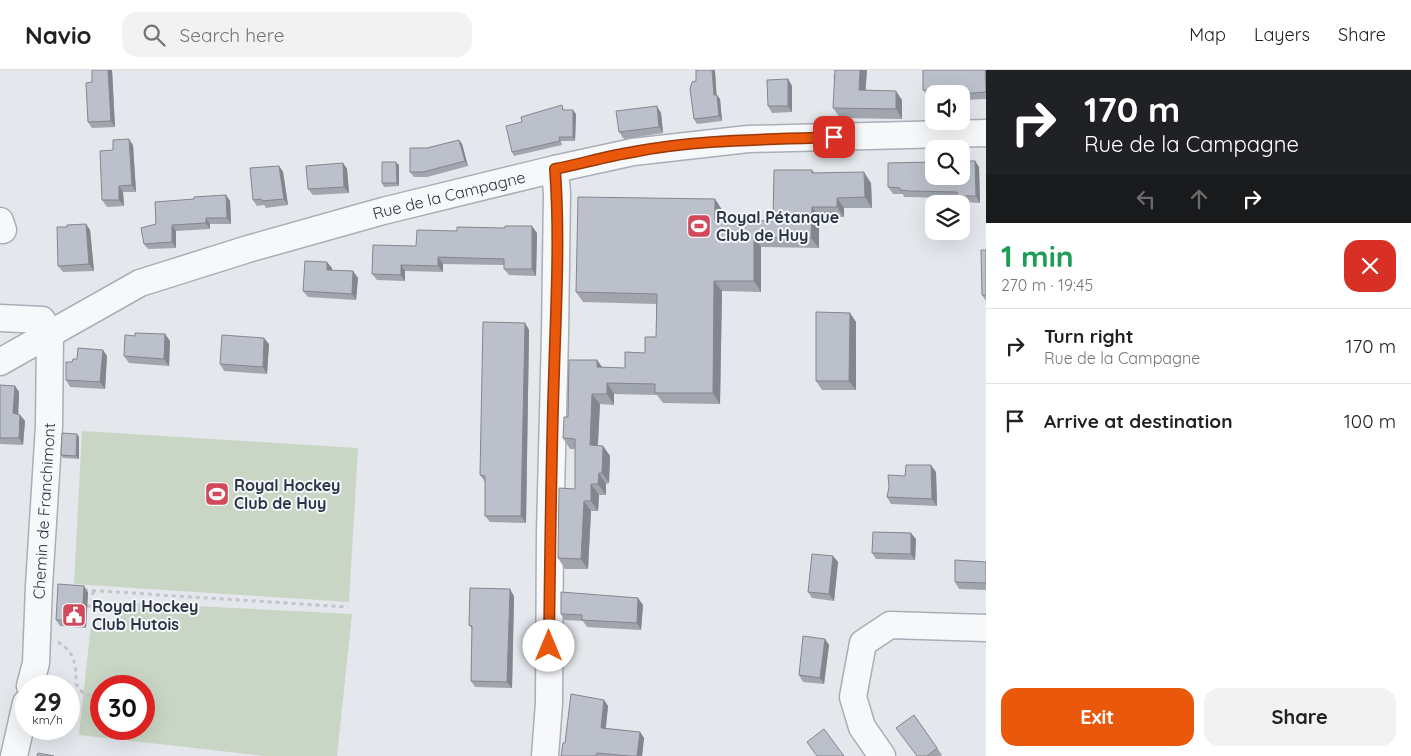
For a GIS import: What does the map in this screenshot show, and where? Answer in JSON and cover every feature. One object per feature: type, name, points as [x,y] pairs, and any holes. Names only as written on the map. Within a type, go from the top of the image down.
[{"type":"street","name":"Rue de la Campagne","points":[[0,362],[140,283],[248,249],[383,211],[555,169],[633,152],[748,140],[986,133]]},
{"type":"street","points":[[545,756],[549,703],[550,532],[556,304],[557,194],[555,169]]},
{"type":"street","points":[[0,318],[42,320],[50,334]]},
{"type":"street","name":"Chemin de Franchimont","points":[[33,675],[36,663],[49,426],[50,334]]},
{"type":"street","points":[[882,756],[862,727],[853,698],[863,643],[890,625],[986,628]]},
{"type":"street","points":[[14,756],[18,740]]},
{"type":"path","points":[[835,70],[835,80]]},
{"type":"path","points":[[84,590],[348,608]]},
{"type":"path","points":[[87,606],[92,606],[93,591]]},
{"type":"path","points":[[36,637],[52,638],[72,654],[76,664],[76,684],[84,693],[90,696]]},
{"type":"green space","name":"Royal Hockey Club de Huy","points":[[82,431],[358,448],[349,602],[74,584]]},
{"type":"green space","points":[[116,602],[352,614],[337,756],[266,756],[124,740],[155,740],[155,675],[90,675],[90,736],[80,735],[91,625],[115,627]]},
{"type":"building","points":[[92,70],[108,70],[111,121],[88,122],[86,83],[92,82]]},
{"type":"building","points":[[696,70],[712,70],[714,95],[717,95],[719,116],[694,119],[690,89],[692,82],[696,81]]},
{"type":"building","points":[[835,70],[860,70],[859,90],[896,91],[896,109],[833,108]]},
{"type":"building","points":[[923,70],[985,70],[986,92],[970,93],[970,85],[925,85],[925,90],[923,90]]},
{"type":"building","points":[[788,79],[788,106],[768,106],[767,80]]},
{"type":"building","points":[[562,105],[563,110],[573,110],[573,137],[559,137],[560,141],[512,152],[506,126],[522,122],[521,117]]},
{"type":"building","points":[[657,106],[659,127],[619,132],[616,111]]},
{"type":"building","points":[[129,139],[132,185],[119,186],[119,200],[102,200],[100,151],[113,150],[113,140]]},
{"type":"building","points":[[459,140],[465,161],[423,172],[410,172],[410,148],[427,148]]},
{"type":"building","points":[[970,161],[975,161],[976,196],[957,195],[957,192],[910,191],[888,187],[888,163],[925,162],[925,185],[970,185]]},
{"type":"building","points":[[382,162],[396,162],[397,183],[382,183]]},
{"type":"building","points":[[343,163],[344,187],[308,189],[306,166]]},
{"type":"building","points":[[279,166],[284,199],[253,200],[250,168]]},
{"type":"building","points":[[774,170],[812,170],[812,173],[864,172],[865,197],[837,198],[837,207],[812,207],[811,238],[754,237],[754,281],[714,281],[713,393],[655,393],[655,384],[607,383],[607,394],[592,394],[590,445],[603,446],[602,473],[599,473],[598,484],[591,484],[591,501],[584,501],[581,559],[558,558],[559,488],[575,489],[575,439],[563,438],[564,417],[568,417],[569,360],[597,360],[597,367],[625,368],[625,352],[645,353],[645,337],[656,337],[657,294],[576,292],[578,197],[715,199],[715,220],[773,221]]},
{"type":"building","points":[[226,195],[227,218],[206,218],[206,223],[172,225],[172,242],[144,244],[141,228],[156,224],[155,202]]},
{"type":"building","points":[[86,224],[89,264],[58,266],[57,227]]},
{"type":"building","points":[[505,226],[532,226],[532,269],[504,269],[504,259],[438,257],[438,266],[401,265],[401,275],[372,274],[373,245],[416,246],[417,230],[457,231],[457,227],[505,228]]},
{"type":"building","points":[[981,250],[986,250],[986,295],[982,295]]},
{"type":"building","points":[[305,261],[327,262],[327,270],[353,271],[352,294],[303,291]]},
{"type":"building","points":[[816,312],[850,313],[849,381],[816,381]]},
{"type":"building","points":[[483,322],[525,323],[521,516],[485,516],[485,476],[480,475]]},
{"type":"building","points":[[135,333],[165,334],[164,359],[124,356],[125,335],[135,336]]},
{"type":"building","points":[[222,335],[264,338],[263,367],[220,364]]},
{"type":"building","points":[[78,348],[103,350],[100,382],[66,380],[66,362],[72,362],[73,359],[77,359]]},
{"type":"building","points":[[0,385],[15,386],[13,413],[20,415],[19,438],[0,438]]},
{"type":"building","points":[[62,433],[77,434],[76,456],[61,455]]},
{"type":"building","points":[[906,465],[931,465],[932,499],[887,497],[889,487],[888,475],[905,476]]},
{"type":"building","points":[[873,532],[911,533],[911,554],[872,553]]},
{"type":"building","points":[[812,554],[833,556],[829,594],[808,592]]},
{"type":"building","points":[[955,560],[986,562],[986,583],[955,582]]},
{"type":"building","name":"Royal Hockey Club Hutois","points":[[58,584],[84,586],[82,621],[56,620]]},
{"type":"building","points":[[470,588],[510,589],[507,682],[471,681],[472,626],[469,625]]},
{"type":"building","points":[[561,592],[638,598],[637,623],[582,620],[582,615],[561,614]]},
{"type":"building","points":[[803,636],[825,639],[820,678],[799,675]]},
{"type":"building","points":[[571,694],[604,700],[601,728],[640,732],[637,756],[597,753],[596,756],[561,756],[563,743],[565,743]]},
{"type":"building","points":[[914,715],[937,748],[927,756],[917,756],[896,728]]},
{"type":"building","points":[[824,729],[844,756],[817,756],[807,742]]},
{"type":"building","points":[[38,753],[54,756],[37,756]]},
{"type":"place","name":"Royal Pétanque Club de Huy","points":[[699,226]]},
{"type":"place","name":"Royal Hockey Club de Huy","points":[[217,494]]},
{"type":"place","name":"Royal Hockey Club Hutois","points":[[74,615]]},
{"type":"route","points":[[549,646],[557,194],[555,169],[633,152],[697,144],[834,137]]}]
